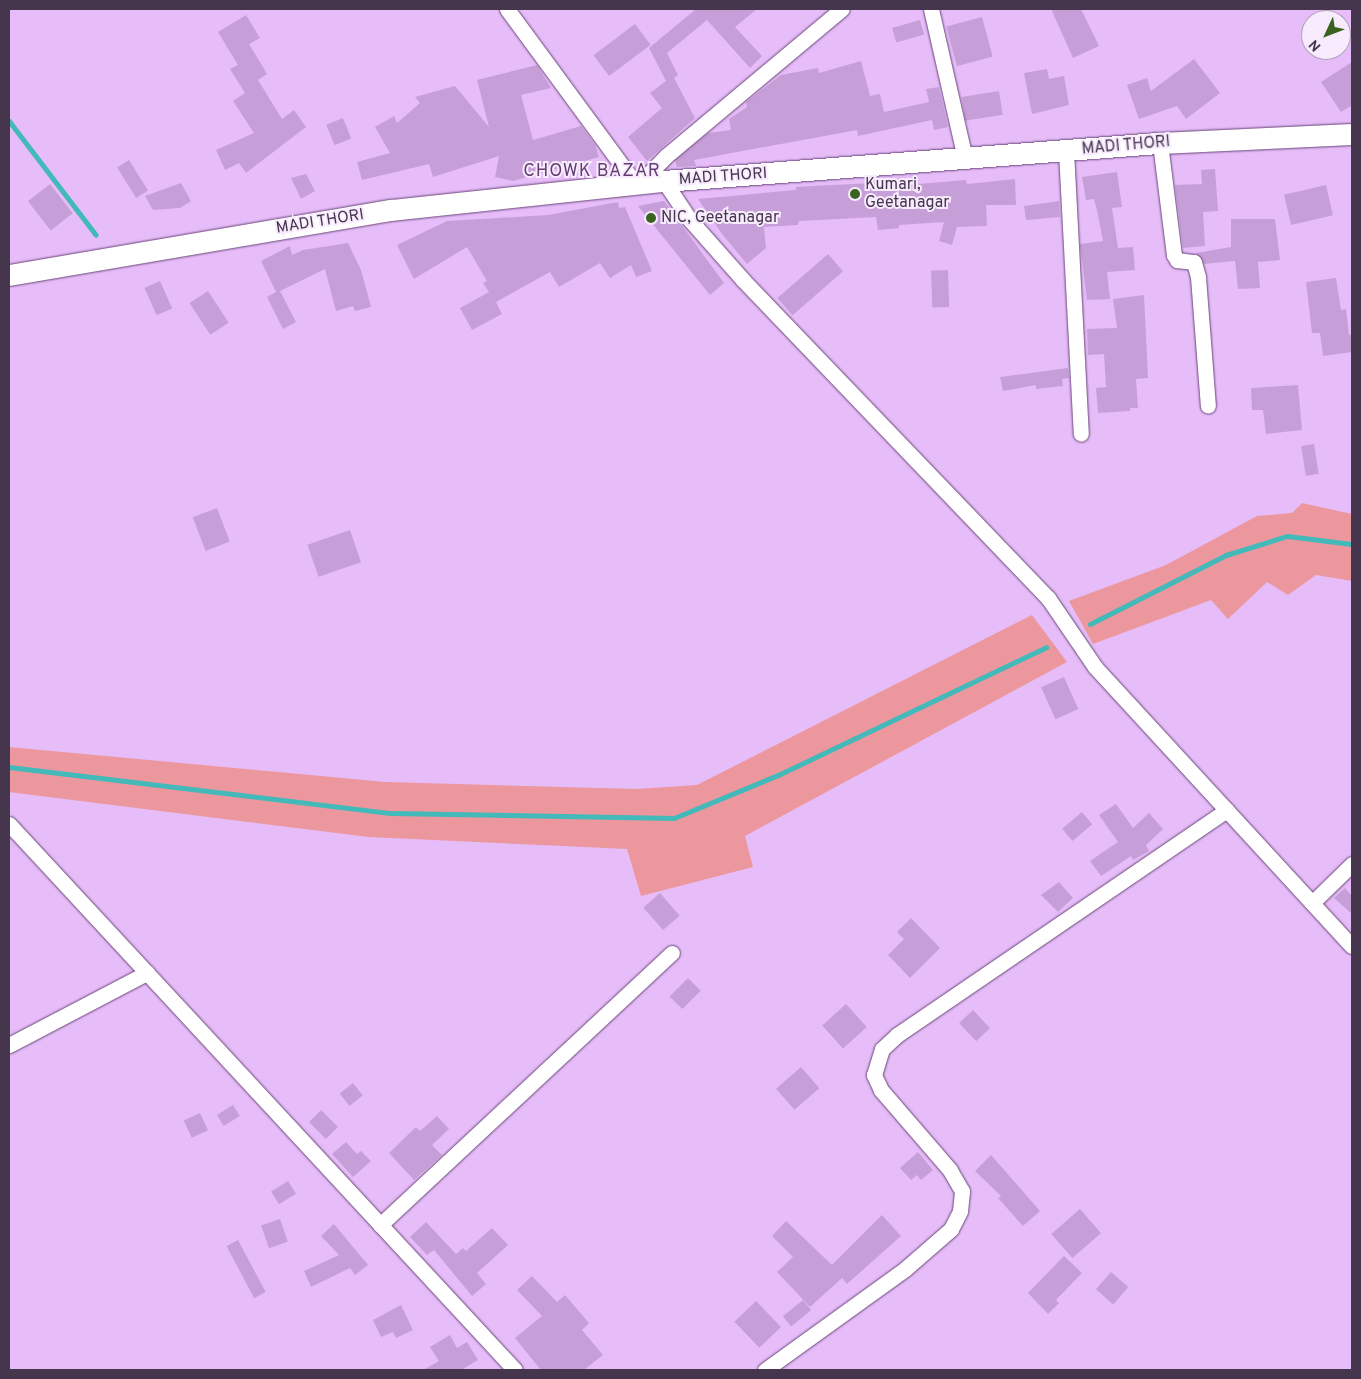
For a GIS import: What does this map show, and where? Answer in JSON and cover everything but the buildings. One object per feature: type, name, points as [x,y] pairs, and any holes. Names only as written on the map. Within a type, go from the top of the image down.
[{"type":"main road","name":"MADI THORI","points":[[9,275],[391,210],[637,186],[664,181],[1160,143],[1352,134]]},
{"type":"street","points":[[506,9],[637,186],[666,156],[842,9]]},
{"type":"street","points":[[932,9],[966,159]]},
{"type":"street","points":[[1160,143],[1174,255],[1177,260],[1194,262],[1197,270],[1208,406]]},
{"type":"street","points":[[1066,151],[1081,434]]},
{"type":"street","points":[[664,181],[690,220],[743,280],[1048,598],[1095,666],[1352,946]]},
{"type":"street","points":[[765,1370],[905,1269],[951,1229],[960,1211],[962,1191],[950,1170],[880,1090],[874,1075],[882,1049],[897,1035],[1227,810]]},
{"type":"street","points":[[9,824],[515,1370]]},
{"type":"street","points":[[1312,902],[1352,864]]},
{"type":"street","points":[[380,1225],[672,953]]},
{"type":"street","points":[[9,1045],[147,973]]},
{"type":"shaded area","points":[[1302,503],[1352,514],[1352,581],[1316,575],[1288,595],[1267,582],[1228,619],[1211,600],[1093,644],[1069,601],[1166,565],[1257,516],[1292,513]]},
{"type":"shaded area","points":[[1032,615],[1067,662],[745,836],[753,867],[641,896],[627,849],[369,837],[9,792],[9,747],[385,782],[636,789],[697,785]]},
{"type":"waterway","points":[[9,121],[96,235]]},
{"type":"waterway","points":[[1090,624],[1226,555],[1287,536],[1352,544]]},
{"type":"waterway","points":[[9,767],[390,813],[674,818],[778,775],[1046,647]]},
{"type":"place","name":"Kumari, Geetanagar","points":[[855,194]]},
{"type":"place","name":"NIC, Geetanagar","points":[[651,218]]},
{"type":"district","name":"CHOWK BAZAR","points":[[592,172]]}]
